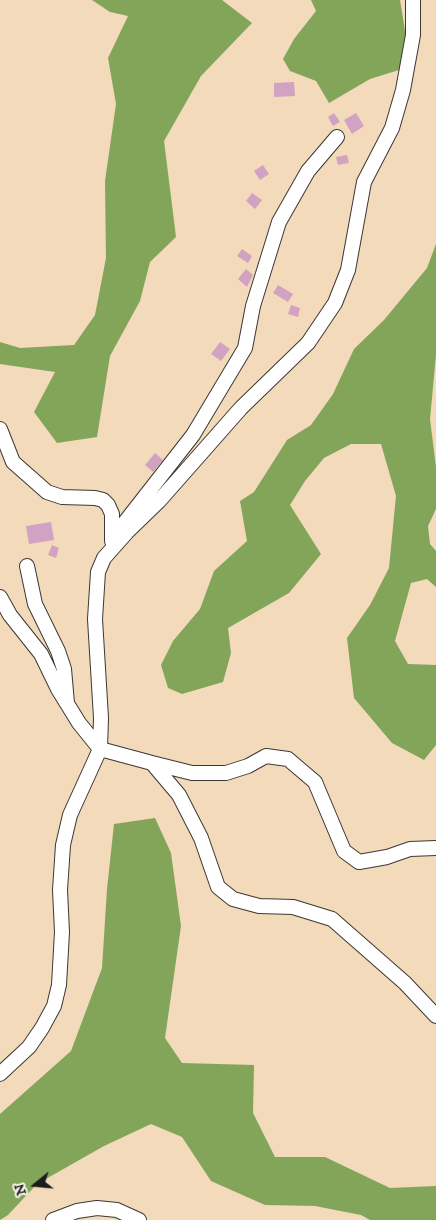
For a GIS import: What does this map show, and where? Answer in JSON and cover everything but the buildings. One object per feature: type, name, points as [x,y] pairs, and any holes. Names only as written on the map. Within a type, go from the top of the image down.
[{"type":"street","points":[[112,543],[159,501],[241,408],[308,343],[335,302],[348,270],[364,182],[392,128],[403,90],[413,35],[414,0]]},
{"type":"street","points":[[0,1074],[29,1047],[42,1028],[54,1006],[59,985],[62,962],[60,890],[63,845],[70,815],[100,748],[101,718],[95,619],[96,588],[104,558],[112,543],[193,436],[245,348],[254,306],[280,222],[308,171],[337,137]]},
{"type":"street","points":[[0,429],[13,462],[46,492],[62,497],[95,498],[103,500],[108,505],[112,514],[112,543]]},
{"type":"street","points":[[27,566],[35,604],[58,651],[64,669],[67,704]]},
{"type":"street","points":[[0,597],[10,614],[41,654],[67,704],[100,748],[192,773],[226,773],[248,766],[266,756],[288,759],[315,782],[344,850],[359,862],[387,857],[410,849],[436,848]]},
{"type":"street","points":[[152,763],[179,795],[201,838],[218,887],[233,899],[259,906],[293,907],[332,919],[405,983],[436,1016]]},
{"type":"street","points":[[53,1220],[77,1211],[97,1208],[117,1210],[139,1220]]},
{"type":"green space","points":[[92,0],[222,0],[252,23],[201,76],[164,141],[176,237],[150,262],[140,301],[110,356],[97,437],[57,443],[34,412],[55,372],[0,364],[0,342],[20,348],[74,345],[95,315],[106,258],[105,181],[116,104],[108,58],[128,16],[110,12]]},
{"type":"green space","points":[[311,0],[400,0],[407,43],[399,70],[370,79],[329,103],[316,81],[290,71],[283,59],[294,39],[316,11]]},
{"type":"green space","points":[[436,244],[436,355],[430,419],[436,467],[436,509],[428,526],[430,544],[436,551],[436,587],[427,579],[411,583],[395,641],[408,664],[436,665],[436,745],[424,760],[392,743],[354,698],[347,638],[370,605],[389,568],[396,496],[381,444],[351,444],[324,458],[305,481],[290,505],[321,554],[289,593],[228,628],[231,653],[223,682],[182,694],[168,688],[161,665],[173,641],[200,609],[214,571],[247,541],[240,501],[254,492],[287,440],[311,425],[333,394],[354,349],[384,320],[427,268]]},
{"type":"green space","points":[[155,818],[171,853],[181,926],[165,1038],[182,1063],[254,1065],[253,1113],[275,1157],[325,1157],[390,1188],[436,1186],[436,1220],[370,1220],[361,1215],[315,1206],[265,1205],[211,1181],[182,1137],[151,1124],[104,1146],[37,1184],[8,1215],[0,1220],[0,1114],[71,1051],[102,968],[107,889],[114,824]]}]
